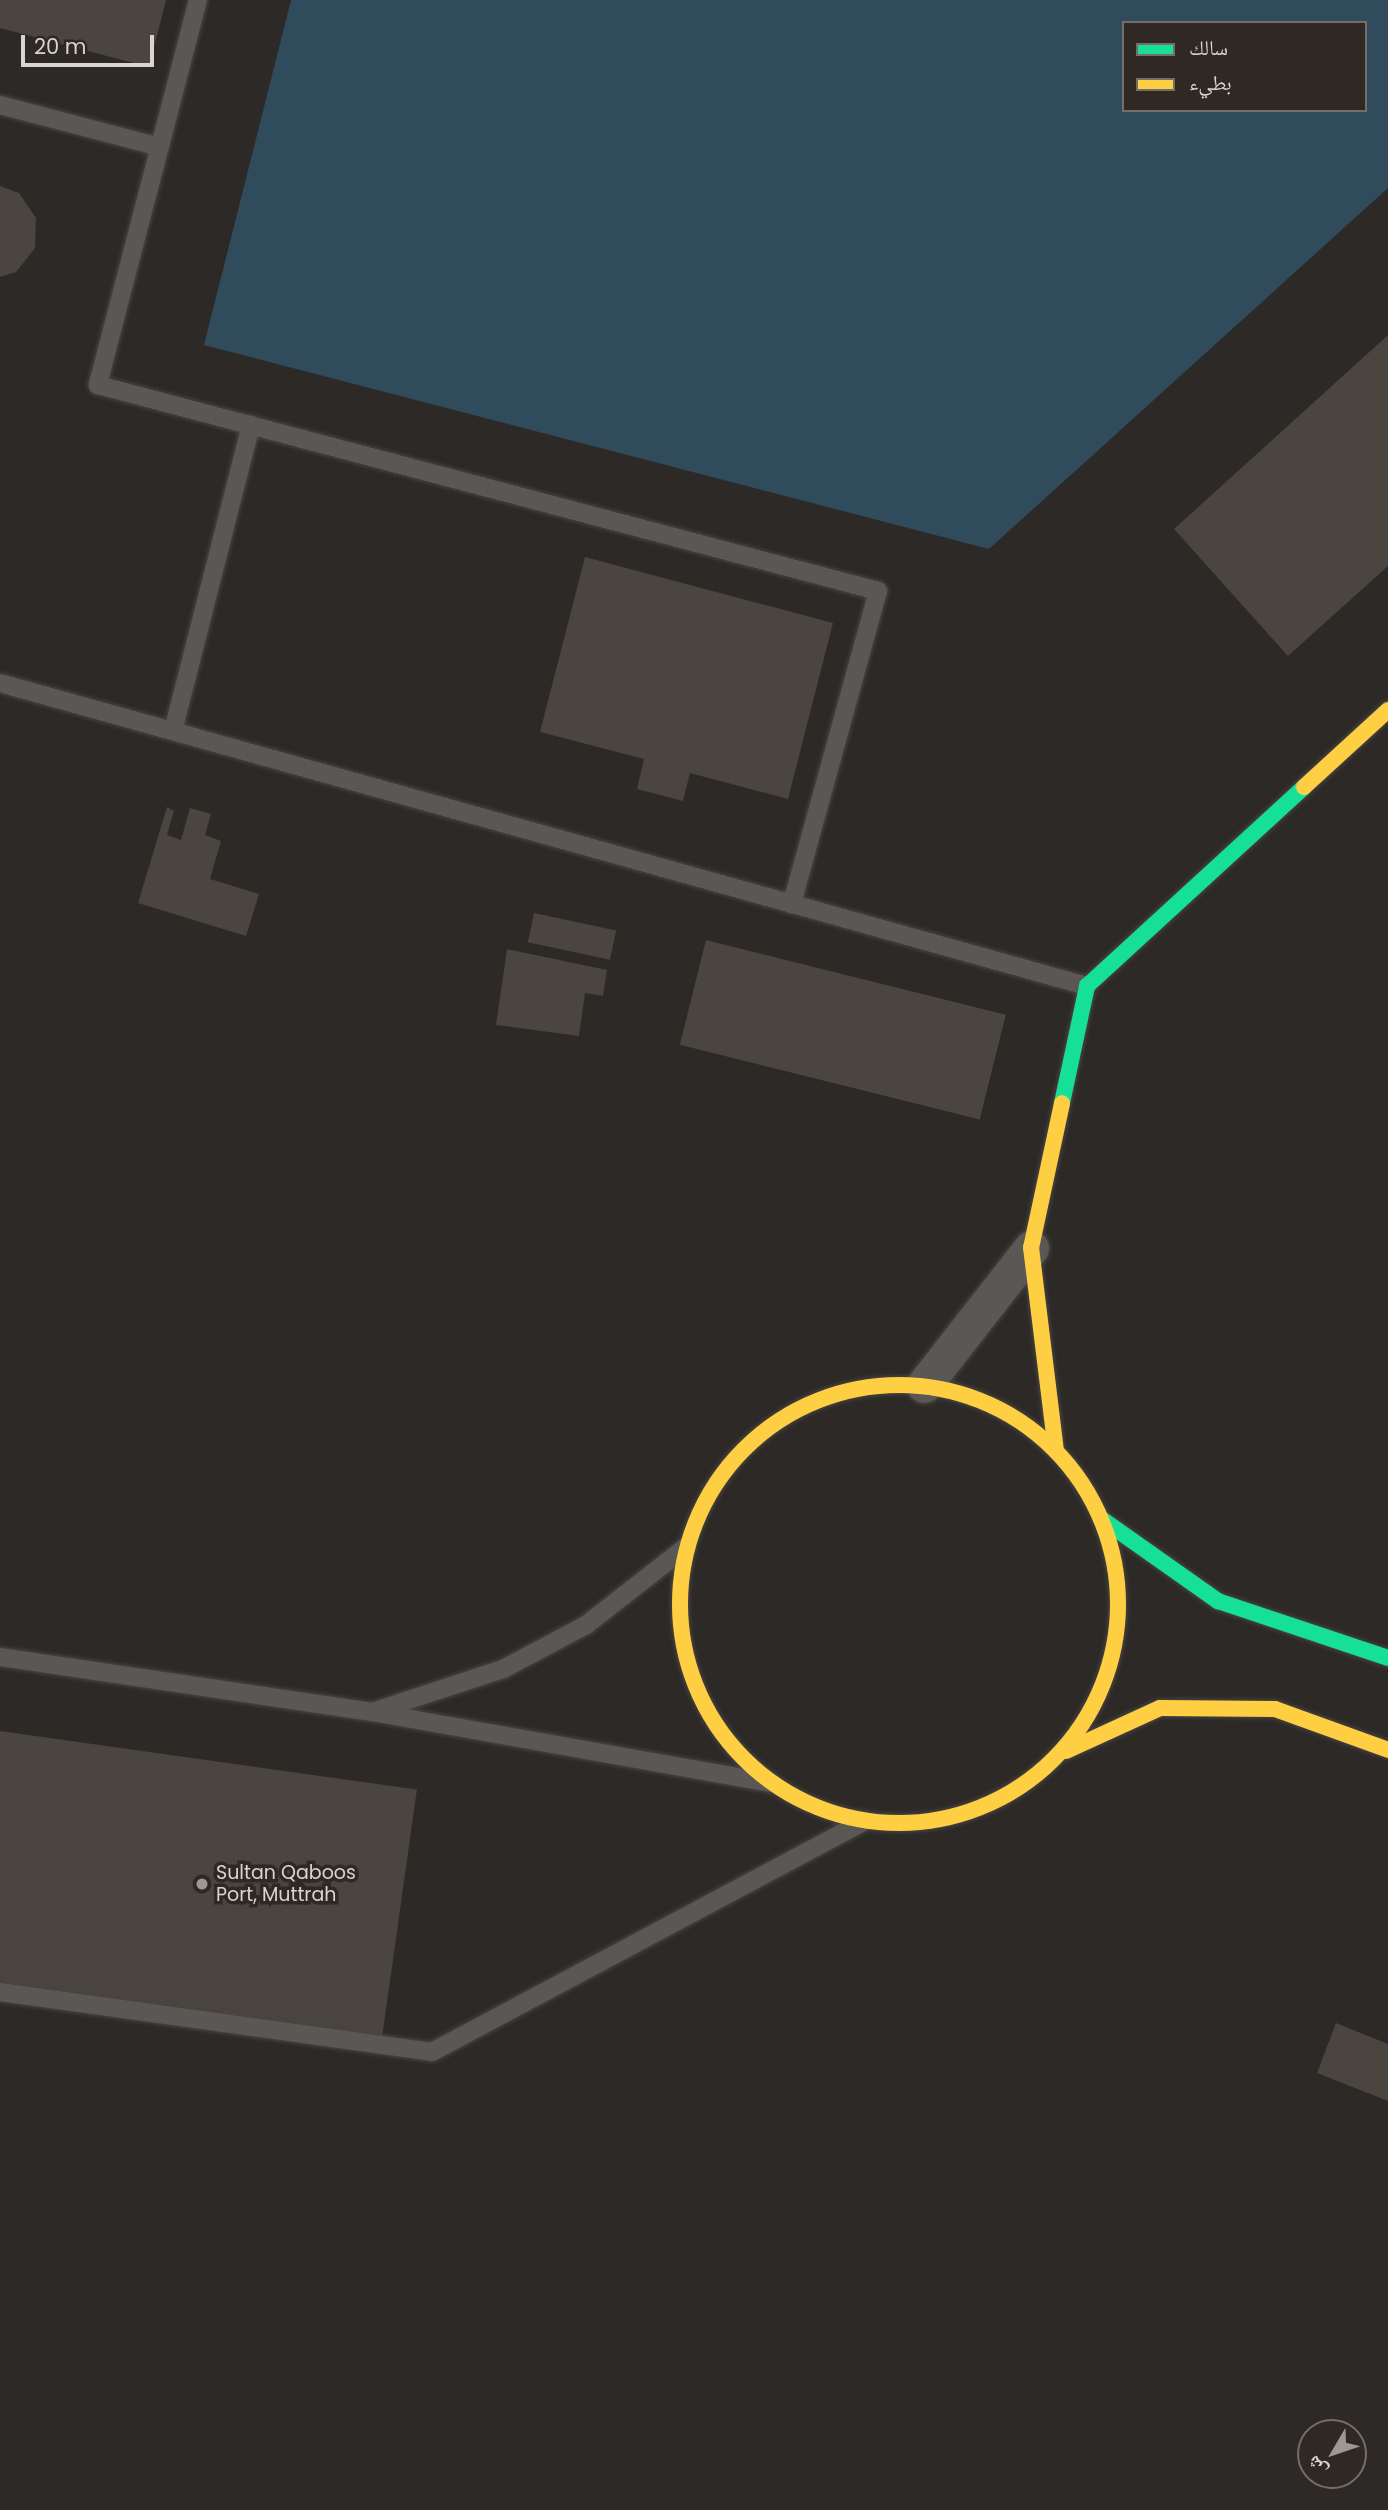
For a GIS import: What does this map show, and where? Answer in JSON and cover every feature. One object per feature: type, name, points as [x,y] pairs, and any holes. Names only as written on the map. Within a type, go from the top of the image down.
[{"type":"street","points":[[1056,1451],[1031,1248],[1087,985],[1388,710]]},
{"type":"street","points":[[924,1385],[1031,1248]]},
{"type":"street","points":[[1104,1520],[1119,1588],[1118,1635],[1092,1712],[1033,1779],[982,1808],[942,1820],[865,1821],[820,1809],[772,1783],[725,1738],[699,1693],[681,1629],[680,1588],[687,1546],[700,1510],[734,1457],[795,1409],[863,1386],[924,1385],[971,1396],[1018,1418],[1056,1451],[1104,1520],[1218,1601],[1388,1658]]},
{"type":"street","points":[[1054,1757],[1160,1708],[1275,1709],[1388,1750]]},
{"type":"lane","points":[[198,0],[98,385],[877,591],[792,904]]},
{"type":"lane","points":[[0,105],[160,147]]},
{"type":"lane","points":[[173,731],[251,425]]},
{"type":"lane","points":[[0,683],[1087,985]]},
{"type":"lane","points":[[372,1712],[503,1669],[586,1625],[687,1546]]},
{"type":"lane","points":[[0,1657],[372,1712],[772,1783]]},
{"type":"lane","points":[[0,1992],[432,2052],[865,1821]]},
{"type":"water","points":[[291,0],[1388,0],[1388,188],[989,549],[204,345]]},
{"type":"building","points":[[0,0],[166,0],[149,67],[0,28]]},
{"type":"building","points":[[0,186],[19,193],[36,218],[35,248],[16,272],[0,277]]},
{"type":"building","points":[[1388,335],[1388,566],[1288,656],[1174,529]]},
{"type":"building","points":[[585,557],[833,623],[788,799],[690,773],[683,801],[637,789],[644,759],[540,732]]},
{"type":"building","points":[[167,807],[174,811],[167,835],[181,840],[190,808],[211,814],[205,835],[221,841],[210,879],[259,894],[246,936],[138,903]]},
{"type":"building","points":[[534,913],[616,930],[610,960],[528,942]]},
{"type":"building","points":[[706,940],[1006,1015],[980,1120],[680,1045]]},
{"type":"building","points":[[507,949],[607,970],[603,996],[585,993],[579,1036],[496,1025]]},
{"type":"building","name":"Sultan Qaboos Port, Muttrah","points":[[0,1731],[417,1790],[382,2036],[0,1982]]},
{"type":"building","points":[[1336,2023],[1388,2044],[1388,2101],[1317,2073]]},
{"type":"traffic: fast","points":[[1062,1103],[1087,986],[1304,787]]},
{"type":"traffic: fast","points":[[1103,1520],[1218,1601],[1388,1658]]},
{"type":"traffic: slow","points":[[1304,787],[1388,710]]},
{"type":"traffic: slow","points":[[1056,1451],[1031,1248],[1062,1103]]},
{"type":"traffic: slow","points":[[899,1385],[942,1389],[983,1402],[1021,1422],[1054,1449],[1081,1482],[1101,1520],[1114,1561],[1118,1604],[1114,1647],[1101,1688],[1081,1726],[1054,1759],[1021,1786],[983,1806],[942,1819],[899,1823],[856,1819],[815,1806],[777,1786],[744,1759],[717,1726],[697,1688],[684,1647],[680,1604],[684,1561],[697,1520],[717,1482],[744,1449],[777,1422],[815,1402],[856,1389],[899,1385]]},
{"type":"traffic: slow","points":[[1066,1751],[1160,1708],[1275,1709],[1388,1750]]},
{"type":"place","name":"Sultan Qaboos Port, Muttrah","points":[[202,1884]]}]
